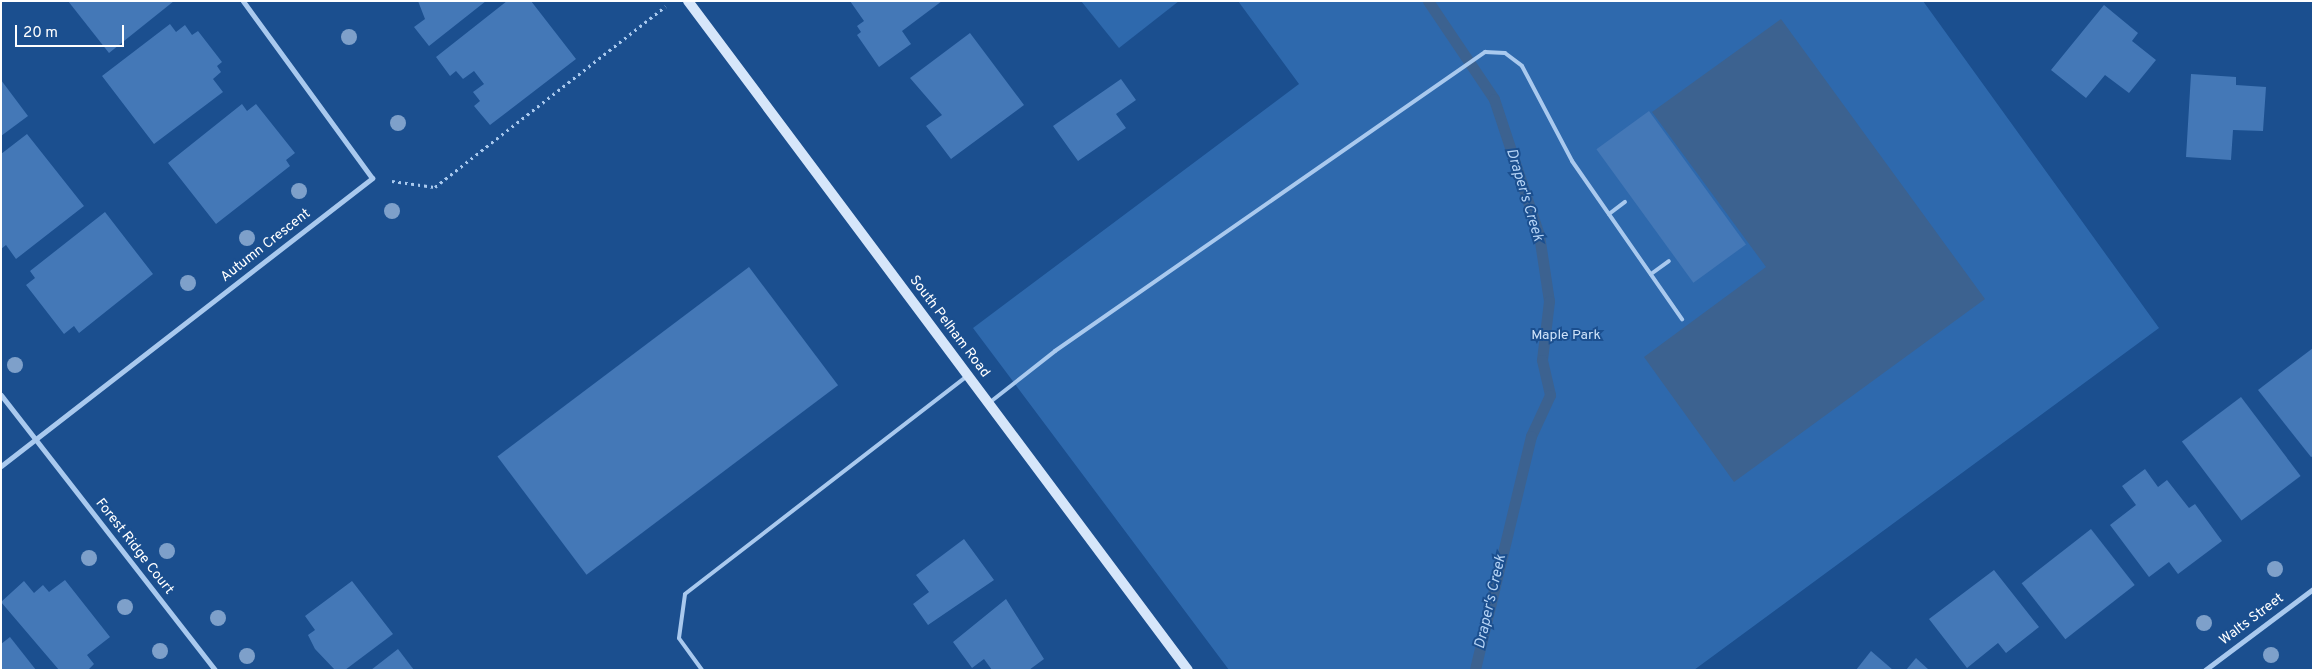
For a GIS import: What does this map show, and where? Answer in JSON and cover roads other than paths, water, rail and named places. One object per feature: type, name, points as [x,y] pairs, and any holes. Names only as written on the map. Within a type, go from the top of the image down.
[{"type":"main road","name":"South Pelham Road","points":[[688,1],[1188,670]]},
{"type":"street","name":"Autumn Crescent","points":[[1,466],[372,178],[244,1]]},
{"type":"street","name":"Forest Ridge Court","points":[[1,395],[215,670]]},
{"type":"street","name":"Walts Street","points":[[2205,670],[2313,589]]},
{"type":"lane","points":[[989,403],[1055,351],[1440,80],[1485,52],[1505,52],[1522,66],[1572,161],[1682,319]]},
{"type":"lane","points":[[1609,214],[1625,202]]},
{"type":"lane","points":[[1651,274],[1669,260]]},
{"type":"lane","points":[[702,670],[679,638],[685,594],[968,375]]},
{"type":"waterway","name":"Draper's Creek","points":[[1428,1],[1494,99],[1539,235],[1549,301],[1542,360],[1550,395],[1531,436],[1475,670]]},
{"type":"park label","name":"Maple Park","points":[[1566,336]]}]
